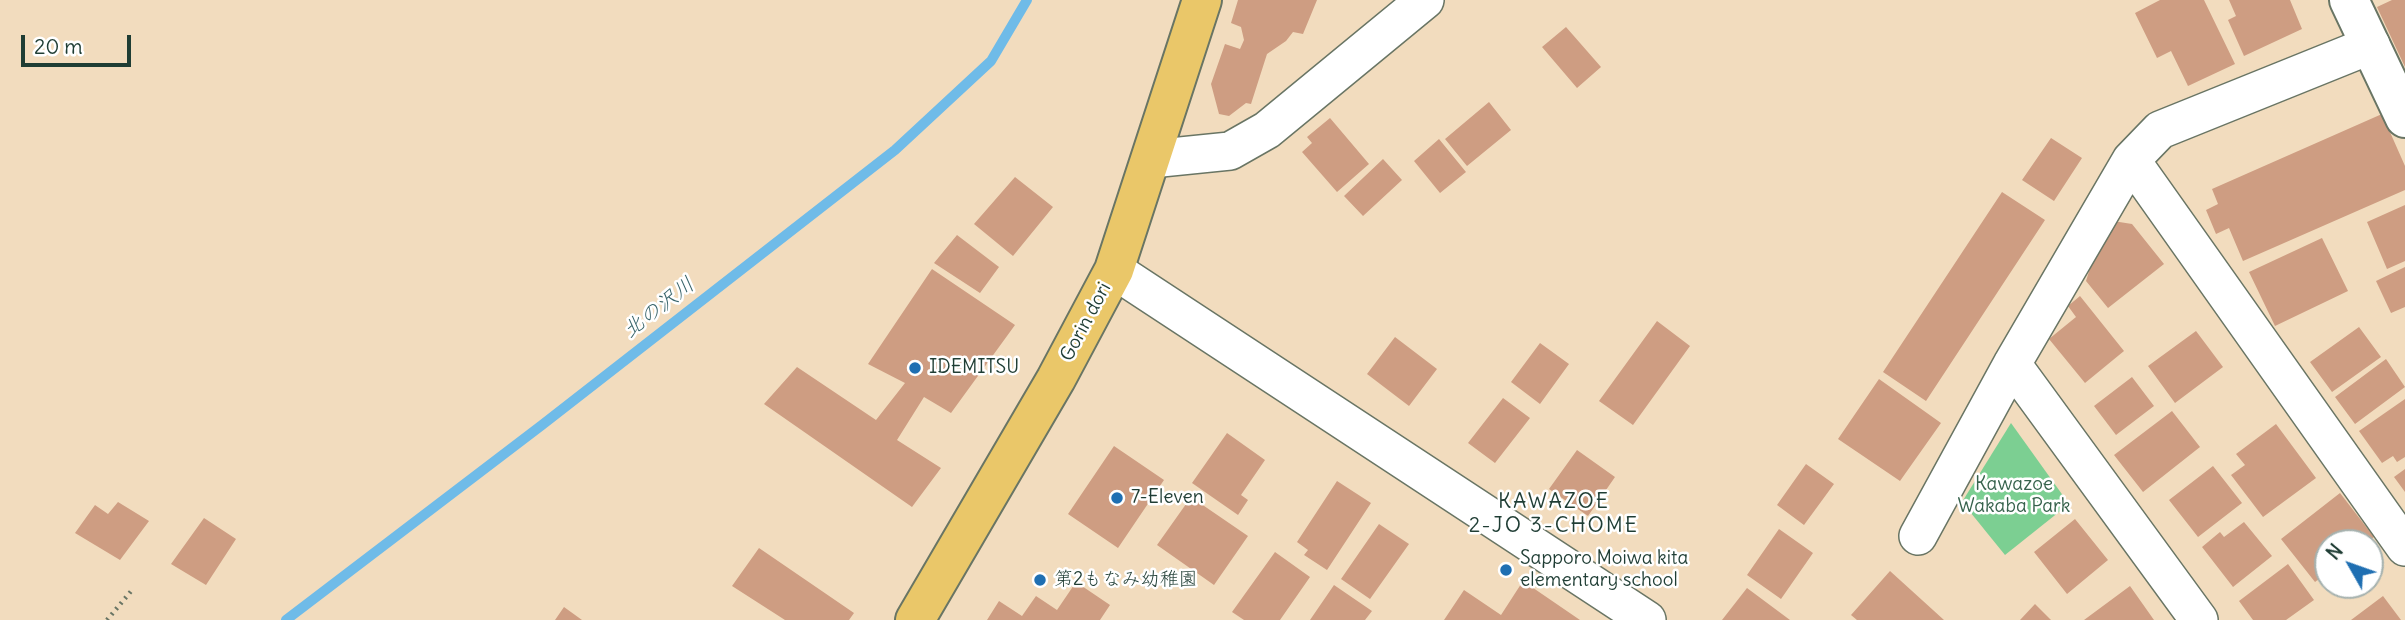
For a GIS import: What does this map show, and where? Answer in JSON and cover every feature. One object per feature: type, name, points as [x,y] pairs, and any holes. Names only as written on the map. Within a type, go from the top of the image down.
[{"type":"main road","name":"Gorin dori","points":[[915,620],[1056,379],[1114,270],[1202,0]]},
{"type":"street","points":[[1151,159],[1230,151],[1267,130],[1425,0]]},
{"type":"street","points":[[2349,0],[2405,118]]},
{"type":"street","points":[[1918,536],[2012,364],[2131,160],[2160,130],[2371,45]]},
{"type":"street","points":[[2131,160],[2405,547]]},
{"type":"street","points":[[1114,270],[1647,620]]},
{"type":"street","points":[[2012,364],[2200,620]]},
{"type":"path","points":[[107,620],[132,590]]},
{"type":"green space","name":"Kawazoe Wakaba Park","points":[[2011,423],[2069,504],[2005,555],[1962,502]]},
{"type":"building","points":[[1238,0],[1317,0],[1303,34],[1293,32],[1286,41],[1267,54],[1251,104],[1246,103],[1229,116],[1219,114],[1211,84],[1225,44],[1240,49],[1244,40],[1241,27],[1231,23]]},
{"type":"building","points":[[2160,0],[2204,0],[2235,64],[2188,86],[2171,51],[2157,58],[2135,13]]},
{"type":"building","points":[[2229,0],[2290,0],[2302,29],[2244,56],[2228,20],[2236,16]]},
{"type":"building","points":[[2392,0],[2405,0],[2405,67],[2377,7]]},
{"type":"building","points":[[1566,27],[1601,67],[1577,88],[1542,47]]},
{"type":"building","points":[[1489,102],[1511,130],[1467,166],[1445,139]]},
{"type":"building","points":[[2382,114],[2405,166],[2405,190],[2243,261],[2229,228],[2216,234],[2206,210],[2218,204],[2212,189]]},
{"type":"building","points":[[1330,118],[1369,164],[1337,192],[1302,152],[1312,143],[1307,137]]},
{"type":"building","points":[[2051,138],[2082,158],[2054,201],[2022,180]]},
{"type":"building","points":[[1439,139],[1466,172],[1440,193],[1414,161]]},
{"type":"building","points":[[1383,159],[1402,180],[1363,216],[1344,196]]},
{"type":"building","points":[[1015,177],[1053,207],[1013,256],[974,224]]},
{"type":"building","points":[[2002,192],[2045,220],[1926,401],[1883,372]]},
{"type":"building","points":[[2405,205],[2405,261],[2387,269],[2367,222]]},
{"type":"building","points":[[2113,221],[2132,224],[2164,264],[2108,308],[2086,281],[2102,230]]},
{"type":"building","points":[[957,235],[999,267],[980,293],[934,263]]},
{"type":"building","points":[[2322,238],[2348,291],[2275,326],[2249,272]]},
{"type":"building","points":[[2405,267],[2405,307],[2391,313],[2376,281]]},
{"type":"building","points":[[932,269],[1015,325],[951,413],[924,397],[897,440],[941,468],[912,507],[764,404],[797,367],[876,420],[905,383],[868,364]]},
{"type":"building","points":[[2080,296],[2124,351],[2085,383],[2049,339],[2076,317],[2068,306]]},
{"type":"building","points":[[1657,321],[1690,346],[1633,425],[1599,401]]},
{"type":"building","points":[[2359,327],[2381,357],[2332,392],[2310,362]]},
{"type":"building","points":[[2196,331],[2223,367],[2175,403],[2148,366]]},
{"type":"building","points":[[1395,337],[1437,369],[1409,406],[1367,374]]},
{"type":"building","points":[[1540,343],[1569,364],[1540,404],[1511,382]]},
{"type":"building","points":[[2386,359],[2405,387],[2355,424],[2335,397]]},
{"type":"building","points":[[2132,377],[2154,406],[2116,435],[2094,406]]},
{"type":"building","points":[[1879,379],[1941,423],[1900,481],[1838,439]]},
{"type":"building","points":[[1503,398],[1530,418],[1495,463],[1468,443]]},
{"type":"building","points":[[2405,399],[2405,457],[2397,462],[2393,456],[2382,463],[2359,431]]},
{"type":"building","points":[[2172,411],[2200,447],[2143,492],[2114,455]]},
{"type":"building","points":[[2276,424],[2316,478],[2263,517],[2231,475],[2245,465],[2236,454]]},
{"type":"building","points":[[1227,433],[1265,460],[1241,495],[1248,500],[1238,515],[1192,483]]},
{"type":"building","points":[[1114,446],[1164,480],[1118,548],[1068,514]]},
{"type":"building","points":[[1577,450],[1615,477],[1588,516],[1549,489]]},
{"type":"building","points":[[1806,464],[1834,484],[1804,525],[1777,505]]},
{"type":"building","points":[[2213,466],[2242,503],[2198,537],[2169,500]]},
{"type":"building","points":[[2405,469],[2405,492],[2394,477]]},
{"type":"building","points":[[1337,481],[1371,503],[1327,570],[1304,555],[1308,550],[1297,542]]},
{"type":"building","points":[[2340,493],[2368,529],[2314,529],[2314,581],[2281,539]]},
{"type":"building","points":[[1191,497],[1248,536],[1214,585],[1157,545]]},
{"type":"building","points":[[118,502],[149,521],[120,560],[75,533],[95,505],[108,514]]},
{"type":"building","points":[[204,518],[236,539],[206,585],[171,564]]},
{"type":"building","points":[[2075,519],[2108,560],[2067,594],[2034,552]]},
{"type":"building","points":[[2244,522],[2272,556],[2233,587],[2202,547],[2220,532],[2224,537]]},
{"type":"building","points":[[1379,524],[1409,544],[1370,599],[1341,579]]},
{"type":"building","points":[[1779,529],[1813,553],[1781,599],[1747,575]]},
{"type":"building","points":[[759,548],[854,613],[849,620],[785,620],[732,586]]},
{"type":"building","points":[[1275,552],[1310,577],[1280,620],[1244,620],[1232,612]]},
{"type":"building","points":[[2288,564],[2314,600],[2286,620],[2253,620],[2239,601]]},
{"type":"building","points":[[1890,571],[1944,620],[1857,620],[1851,615]]},
{"type":"building","points":[[1523,581],[1580,620],[1444,620],[1464,590],[1501,615]]},
{"type":"building","points":[[1076,582],[1110,605],[1100,620],[987,620],[999,601],[1022,616],[1036,596],[1057,610]]},
{"type":"building","points":[[1334,585],[1372,611],[1365,620],[1310,620]]},
{"type":"building","points":[[2130,586],[2154,620],[2084,620]]},
{"type":"building","points":[[1747,588],[1790,620],[1722,620]]},
{"type":"building","points":[[2384,597],[2401,620],[2351,620]]},
{"type":"building","points":[[2035,604],[2051,620],[2020,620]]},
{"type":"building","points":[[564,607],[582,620],[555,620]]},
{"type":"waterway","name":"北の沢川","points":[[286,620],[895,150],[991,61],[1027,0]]},
{"type":"place","name":"IDEMITSU","points":[[915,368]]},
{"type":"place","name":"7-Eleven","points":[[1117,498]]},
{"type":"place","name":"Sapporo Moiwa kita elementary school","points":[[1506,570]]},
{"type":"place","name":"第2もなみ幼稚園","points":[[1040,580]]},
{"type":"district","name":"KAWAZOE 2-JO 3-CHOME","points":[[1554,514]]}]
